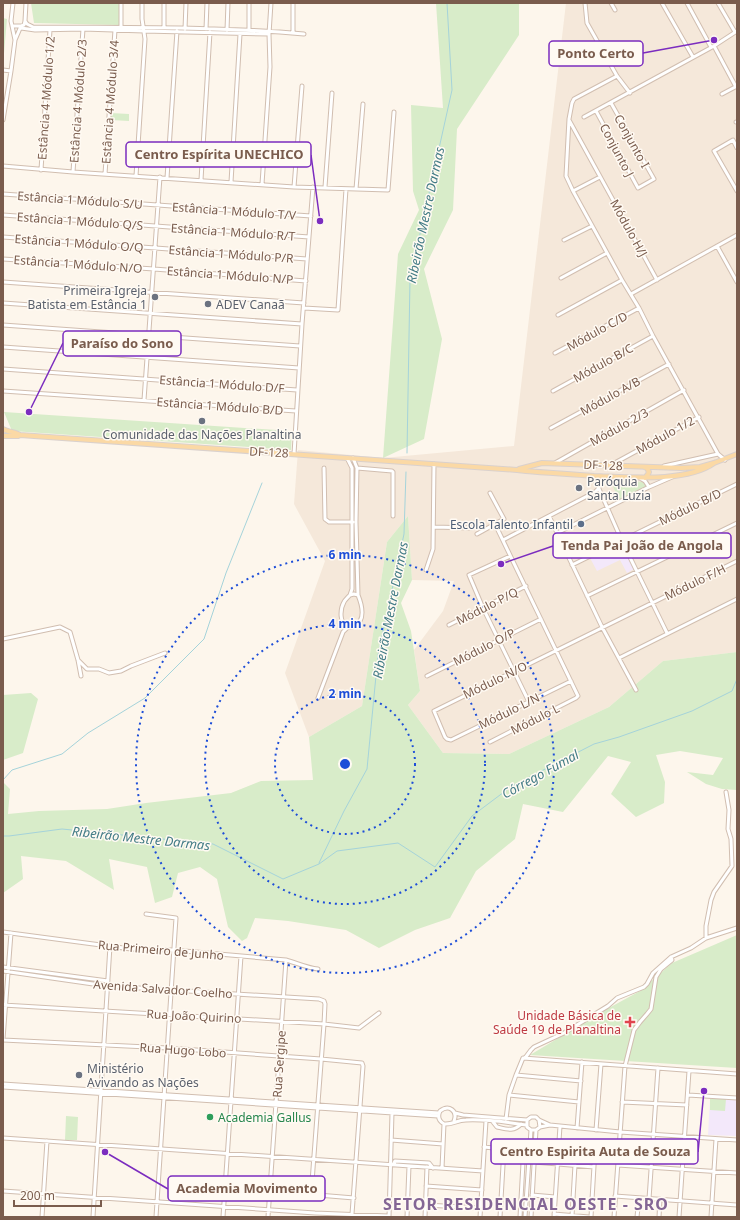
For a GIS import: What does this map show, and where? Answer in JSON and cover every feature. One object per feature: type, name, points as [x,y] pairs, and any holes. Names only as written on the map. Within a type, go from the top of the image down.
[{"type":"main road","name":"DF-128","points":[[3,429],[20,436]]},
{"type":"main road","name":"DF-128","points":[[3,436],[642,478],[676,475],[698,471],[709,467],[714,463]]},
{"type":"main road","name":"DF-128","points":[[516,470],[539,463],[690,468],[725,460],[737,454]]},
{"type":"main road","points":[[553,473],[550,467],[554,463]]},
{"type":"main road","points":[[642,478],[649,472],[644,467]]},
{"type":"street","points":[[13,3],[11,21],[15,40]]},
{"type":"street","points":[[3,120],[15,40],[20,26],[24,25],[26,3]]},
{"type":"street","points":[[121,3],[121,28]]},
{"type":"street","points":[[136,176],[145,39],[142,3]]},
{"type":"street","points":[[164,3],[164,28]]},
{"type":"street","points":[[186,3],[186,29]]},
{"type":"street","points":[[201,180],[208,31],[207,3]]},
{"type":"street","points":[[227,30],[228,3]]},
{"type":"street","points":[[249,3],[249,30]]},
{"type":"street","points":[[262,184],[270,67],[269,32],[271,3]]},
{"type":"street","points":[[293,3],[293,32]]},
{"type":"street","points":[[585,3],[587,23],[617,76],[630,93]]},
{"type":"street","points":[[611,3],[615,10]]},
{"type":"street","points":[[662,3],[692,57]]},
{"type":"street","points":[[687,3],[737,87],[722,94]]},
{"type":"street","points":[[584,117],[630,93],[736,32],[718,3]]},
{"type":"street","points":[[25,21],[33,27],[50,29],[115,30],[164,28],[190,30]]},
{"type":"street","points":[[12,26],[20,26],[21,28],[35,30],[121,28],[177,31],[190,30],[240,34],[293,32],[304,34]]},
{"type":"street","points":[[115,30],[121,28]]},
{"type":"street","name":"Estância 4 Módulo 1/2","points":[[41,170],[50,29]]},
{"type":"street","name":"Estância 4 Módulo 2/3","points":[[73,172],[83,30]]},
{"type":"street","name":"Estância 4 Módulo 3/4","points":[[105,174],[115,30]]},
{"type":"street","points":[[208,31],[249,30],[269,32]]},
{"type":"street","points":[[167,178],[177,31]]},
{"type":"street","points":[[231,182],[240,34]]},
{"type":"street","points":[[3,70],[11,70]]},
{"type":"street","points":[[617,76],[574,99],[569,119],[566,176],[718,454],[725,460]]},
{"type":"street","points":[[294,187],[302,86]]},
{"type":"street","points":[[325,187],[332,93]]},
{"type":"street","name":"Conjunto I","points":[[611,103],[654,179],[638,188]]},
{"type":"street","points":[[356,189],[363,104]]},
{"type":"street","name":"Conjunto J","points":[[596,111],[638,188]]},
{"type":"street","points":[[3,166],[41,170],[294,187],[388,190],[394,112]]},
{"type":"street","name":"Módulo H/J","points":[[569,119],[657,280]]},
{"type":"street","points":[[737,148],[733,140],[714,151],[737,191]]},
{"type":"street","points":[[573,191],[600,176]]},
{"type":"street","points":[[144,400],[160,177]]},
{"type":"street","points":[[294,454],[300,346],[313,188]]},
{"type":"street","points":[[304,308],[338,310],[346,189]]},
{"type":"street","name":"Estância 1 Módulo S/U","points":[[3,194],[158,205]]},
{"type":"street","name":"Estância 1 Módulo T/V","points":[[158,205],[311,216]]},
{"type":"street","name":"Estância 1 Módulo Q/S","points":[[3,215],[156,227]]},
{"type":"street","points":[[564,240],[592,226]]},
{"type":"street","name":"Estância 1 Módulo R/T","points":[[156,227],[309,238]]},
{"type":"street","points":[[631,294],[737,236]]},
{"type":"street","name":"Estância 1 Módulo O/Q","points":[[3,237],[155,249]]},
{"type":"street","points":[[717,246],[737,282]]},
{"type":"street","name":"Estância 1 Módulo P/R","points":[[155,249],[307,259]]},
{"type":"street","points":[[561,278],[607,253]]},
{"type":"street","name":"Estância 1 Módulo N/O","points":[[3,259],[154,269]]},
{"type":"street","name":"Estância 1 Módulo N/P","points":[[154,269],[306,281]]},
{"type":"street","points":[[558,316],[622,280]]},
{"type":"street","points":[[3,282],[304,303]]},
{"type":"street","points":[[3,303],[302,324]]},
{"type":"street","name":"Módulo C/D","points":[[555,354],[639,308]]},
{"type":"street","points":[[3,325],[300,346]]},
{"type":"street","name":"Módulo B/C","points":[[553,391],[653,336]]},
{"type":"street","points":[[3,347],[299,368]]},
{"type":"street","name":"Módulo A/B","points":[[551,428],[668,364]]},
{"type":"street","name":"Estância 1 Módulo D/F","points":[[3,369],[297,390]]},
{"type":"street","name":"Módulo 2/3","points":[[554,463],[684,390]]},
{"type":"street","name":"Estância 1 Módulo B/D","points":[[3,391],[296,411]]},
{"type":"street","name":"Módulo 1/2","points":[[610,465],[699,417]]},
{"type":"street","points":[[660,467],[718,454]]},
{"type":"street","points":[[347,458],[352,468],[354,522],[357,555],[358,595],[361,605],[361,620],[356,626],[351,628],[343,623],[341,617],[344,601],[350,595],[352,589],[352,555],[354,522],[356,482],[357,468],[353,458]]},
{"type":"street","points":[[426,570],[433,549],[434,464]]},
{"type":"street","points":[[324,468],[325,519],[329,522],[354,522]]},
{"type":"street","points":[[357,468],[393,472],[393,516]]},
{"type":"street","points":[[587,475],[596,482],[667,633]]},
{"type":"street","points":[[557,532],[676,475]]},
{"type":"street","points":[[596,482],[603,476]]},
{"type":"street","points":[[642,478],[649,487]]},
{"type":"street","name":"Módulo B/D","points":[[572,565],[737,484]]},
{"type":"street","points":[[502,540],[595,492],[599,488]]},
{"type":"street","points":[[477,534],[504,519],[490,493]]},
{"type":"street","points":[[549,516],[602,627],[636,690]]},
{"type":"street","points":[[587,596],[737,523]]},
{"type":"street","points":[[495,524],[571,681]]},
{"type":"street","points":[[434,527],[472,528]]},
{"type":"street","points":[[352,555],[357,555]]},
{"type":"street","points":[[510,556],[469,575],[529,702]]},
{"type":"street","name":"Módulo F/H","points":[[602,627],[737,561]]},
{"type":"street","name":"Módulo P/Q","points":[[449,625],[526,586]]},
{"type":"street","points":[[350,595],[358,595]]},
{"type":"street","points":[[619,658],[737,599]]},
{"type":"street","name":"Módulo O/P","points":[[427,676],[541,618]]},
{"type":"street","points":[[3,638],[60,626],[70,632],[81,676]]},
{"type":"street","points":[[318,698],[343,632],[348,627]]},
{"type":"street","name":"Módulo N/O","points":[[447,740],[434,711],[602,627]]},
{"type":"street","points":[[78,660],[88,669],[99,669],[111,674],[165,653]]},
{"type":"street","name":"Módulo L","points":[[490,742],[576,698],[578,696],[571,681]]},
{"type":"street","name":"Módulo L/N","points":[[447,740],[451,740],[571,681]]},
{"type":"street","points":[[706,938],[706,926],[714,892],[732,866],[731,839],[728,829],[729,810],[726,792]]},
{"type":"street","points":[[146,914],[176,918],[156,1217]]},
{"type":"street","points":[[506,1119],[509,1095],[516,1075],[524,1058],[534,1047],[564,1032],[608,1006],[617,998],[644,987],[653,973],[671,957],[691,948],[706,938],[737,928]]},
{"type":"street","name":"Rua Primeiro de Junho","points":[[3,932],[131,949],[173,950],[286,960],[318,969]]},
{"type":"street","points":[[3,1039],[4,1005],[11,933]]},
{"type":"street","points":[[93,1217],[110,946]]},
{"type":"street","points":[[223,1217],[241,956]]},
{"type":"street","points":[[614,1217],[624,1066],[634,1030],[651,1009],[656,977],[661,969],[672,960],[671,957]]},
{"type":"street","name":"Rua Sergipe","points":[[268,1217],[286,960]]},
{"type":"street","name":"Avenida Salvador Coelho","points":[[3,967],[8,970],[107,986],[320,999],[324,1001],[325,1004],[324,1024]]},
{"type":"street","name":"Avenida Salvador Coelho","points":[[3,971],[8,970],[108,981]]},
{"type":"street","name":"Rua João Quirino","points":[[4,1005],[237,1018],[359,1028],[379,1014]]},
{"type":"street","points":[[311,1194],[324,1024]]},
{"type":"street","name":"Rua Hugo Lobo","points":[[3,1039],[168,1048],[362,1063],[360,1109]]},
{"type":"street","points":[[524,1058],[737,1074]]},
{"type":"street","points":[[577,1128],[582,1062]]},
{"type":"street","points":[[596,1130],[601,1064]]},
{"type":"street","points":[[649,1199],[658,1068]]},
{"type":"street","points":[[679,1217],[689,1071]]},
{"type":"street","points":[[516,1075],[580,1081]]},
{"type":"street","points":[[3,1084],[164,1097],[439,1115]]},
{"type":"street","points":[[3,1087],[101,1092]]},
{"type":"street","points":[[509,1095],[579,1102]]},
{"type":"street","points":[[688,1096],[737,1098]]},
{"type":"street","points":[[622,1102],[687,1105]]},
{"type":"street","points":[[536,1130],[531,1130],[526,1125],[521,1124],[486,1121],[464,1120],[444,1124],[439,1120],[439,1115],[442,1109],[451,1108],[455,1113],[463,1115],[527,1120],[533,1116],[550,1125]]},
{"type":"street","points":[[360,1109],[392,1113],[439,1115]]},
{"type":"street","points":[[352,1214],[360,1109]]},
{"type":"street","points":[[3,1191],[315,1213],[389,1216],[392,1165],[392,1113]]},
{"type":"street","points":[[454,1121],[455,1113]]},
{"type":"street","points":[[526,1125],[527,1120]]},
{"type":"street","points":[[540,1120],[540,1126]]},
{"type":"street","points":[[480,1217],[486,1121]]},
{"type":"street","points":[[493,1122],[496,1127],[512,1130],[516,1129],[521,1124]]},
{"type":"street","points":[[442,1168],[444,1124]]},
{"type":"street","points":[[531,1217],[536,1130],[540,1126],[550,1125],[653,1135],[737,1140]]},
{"type":"street","points":[[560,1126],[554,1216],[590,1217],[595,1149]]},
{"type":"street","points":[[525,1217],[531,1130]]},
{"type":"street","points":[[3,1138],[392,1165],[400,1163],[429,1163],[433,1168]]},
{"type":"street","points":[[711,1217],[716,1139]]},
{"type":"street","points":[[391,1140],[443,1144]]},
{"type":"street","points":[[42,1217],[47,1141]]},
{"type":"street","points":[[559,1145],[618,1151]]},
{"type":"street","points":[[484,1146],[530,1152]]},
{"type":"street","points":[[500,1217],[504,1148]]},
{"type":"street","points":[[520,1217],[524,1163],[529,1157]]},
{"type":"street","points":[[534,1162],[594,1167]]},
{"type":"street","points":[[400,1163],[409,1166],[483,1171]]},
{"type":"street","points":[[618,1165],[737,1173]]},
{"type":"street","points":[[407,1217],[409,1166]]},
{"type":"street","points":[[572,1216],[575,1166]]},
{"type":"street","points":[[425,1217],[427,1167]]},
{"type":"street","points":[[426,1186],[482,1190]]},
{"type":"street","points":[[270,1191],[354,1198]]},
{"type":"street","points":[[532,1195],[555,1197]]},
{"type":"street","points":[[615,1196],[737,1205]]},
{"type":"street","points":[[638,1217],[639,1198]]},
{"type":"street","points":[[659,1217],[660,1200]]},
{"type":"street","points":[[426,1205],[480,1208]]},
{"type":"shaded area","points":[[566,3],[737,3],[737,652],[663,661],[609,707],[509,754],[443,753],[408,705],[420,691],[414,650],[443,611],[454,581],[412,580],[408,516],[387,542],[362,706],[309,737],[285,673],[325,561],[294,504],[298,450],[383,458],[514,446]]},
{"type":"shaded area","points":[[621,543],[634,569],[627,573],[620,560],[597,571],[590,558]]},
{"type":"shaded area","points":[[710,1099],[737,1100],[737,1136],[708,1135]]},
{"type":"green space","points":[[31,3],[119,3],[119,25],[34,23]]},
{"type":"green space","points":[[436,3],[519,3],[519,35],[457,129],[453,210],[424,269],[442,339],[424,439],[383,458],[398,254],[419,210],[413,191],[411,105],[443,108]]},
{"type":"green space","points":[[3,18],[7,19],[3,65]]},
{"type":"green space","points":[[111,113],[129,114],[129,121],[111,120]]},
{"type":"green space","points":[[4,412],[292,431],[291,450],[12,431]]},
{"type":"green space","points":[[622,480],[642,482],[646,485],[646,487],[619,500],[612,484]]},
{"type":"green space","points":[[408,516],[412,580],[401,603],[411,631],[420,691],[408,705],[443,753],[509,754],[609,707],[663,661],[737,652],[737,790],[722,789],[706,784],[687,772],[713,775],[723,758],[680,751],[656,755],[665,782],[664,803],[636,817],[611,794],[631,762],[608,756],[563,812],[523,804],[515,839],[476,871],[450,918],[415,930],[379,948],[346,930],[288,921],[255,918],[247,938],[242,941],[228,927],[217,879],[200,867],[178,873],[172,897],[155,903],[147,867],[109,859],[114,890],[66,861],[21,856],[23,879],[3,893],[3,782],[10,789],[8,814],[39,811],[107,809],[231,793],[261,781],[313,780],[309,737],[362,706],[387,542]]},
{"type":"green space","points":[[31,693],[38,699],[23,753],[3,760],[3,695]]},
{"type":"green space","points":[[737,935],[737,1068],[530,1055],[640,991],[672,963]]},
{"type":"green space","points":[[710,1099],[726,1099],[725,1111],[710,1110]]},
{"type":"green space","points":[[66,1116],[78,1117],[77,1140],[65,1140]]},
{"type":"waterway","name":"Ribeirão Mestre Darmas","points":[[407,453],[410,279],[452,90],[447,3]]},
{"type":"waterway","name":"Ribeirão Mestre Darmas","points":[[319,863],[344,811],[367,769],[378,655],[404,534],[406,472]]},
{"type":"waterway","points":[[3,780],[12,770],[62,754],[88,733],[145,698],[204,639],[226,573],[262,483]]},
{"type":"waterway","name":"Córrego Fumal","points":[[3,836],[62,829],[213,844],[283,879],[319,864],[337,851],[398,843],[435,867],[472,816],[512,786],[594,744],[619,737],[692,711],[732,691],[737,679]]},
{"type":"place","name":"Ponto Certo","points":[[714,40]]},
{"type":"place","name":"Centro Espírita UNECHICO","points":[[320,221]]},
{"type":"place","name":"Primeira Igreja Batista em Estância 1","points":[[155,297]]},
{"type":"place","name":"ADEV Canaã","points":[[208,304]]},
{"type":"place","name":"Paraíso do Sono","points":[[29,412]]},
{"type":"place","name":"Comunidade das Nações Planaltina","points":[[202,421]]},
{"type":"place","name":"Paróquia Santa Luzia","points":[[579,488]]},
{"type":"place","name":"Escola Talento Infantil","points":[[581,524]]},
{"type":"place","name":"Tenda Pai João de Angola","points":[[501,564]]},
{"type":"place","name":"Unidade Básica de Saúde 19 de Planaltina","points":[[630,1022]]},
{"type":"place","name":"Ministério Avivando as Nações","points":[[79,1075]]},
{"type":"place","name":"Centro Espirita Auta de Souza","points":[[704,1091]]},
{"type":"place","name":"Academia Gallus","points":[[210,1117]]},
{"type":"place","name":"Academia Movimento","points":[[105,1152]]},
{"type":"district","name":"SETOR RESIDENCIAL OESTE - SRO","points":[[526,1204]]}]
